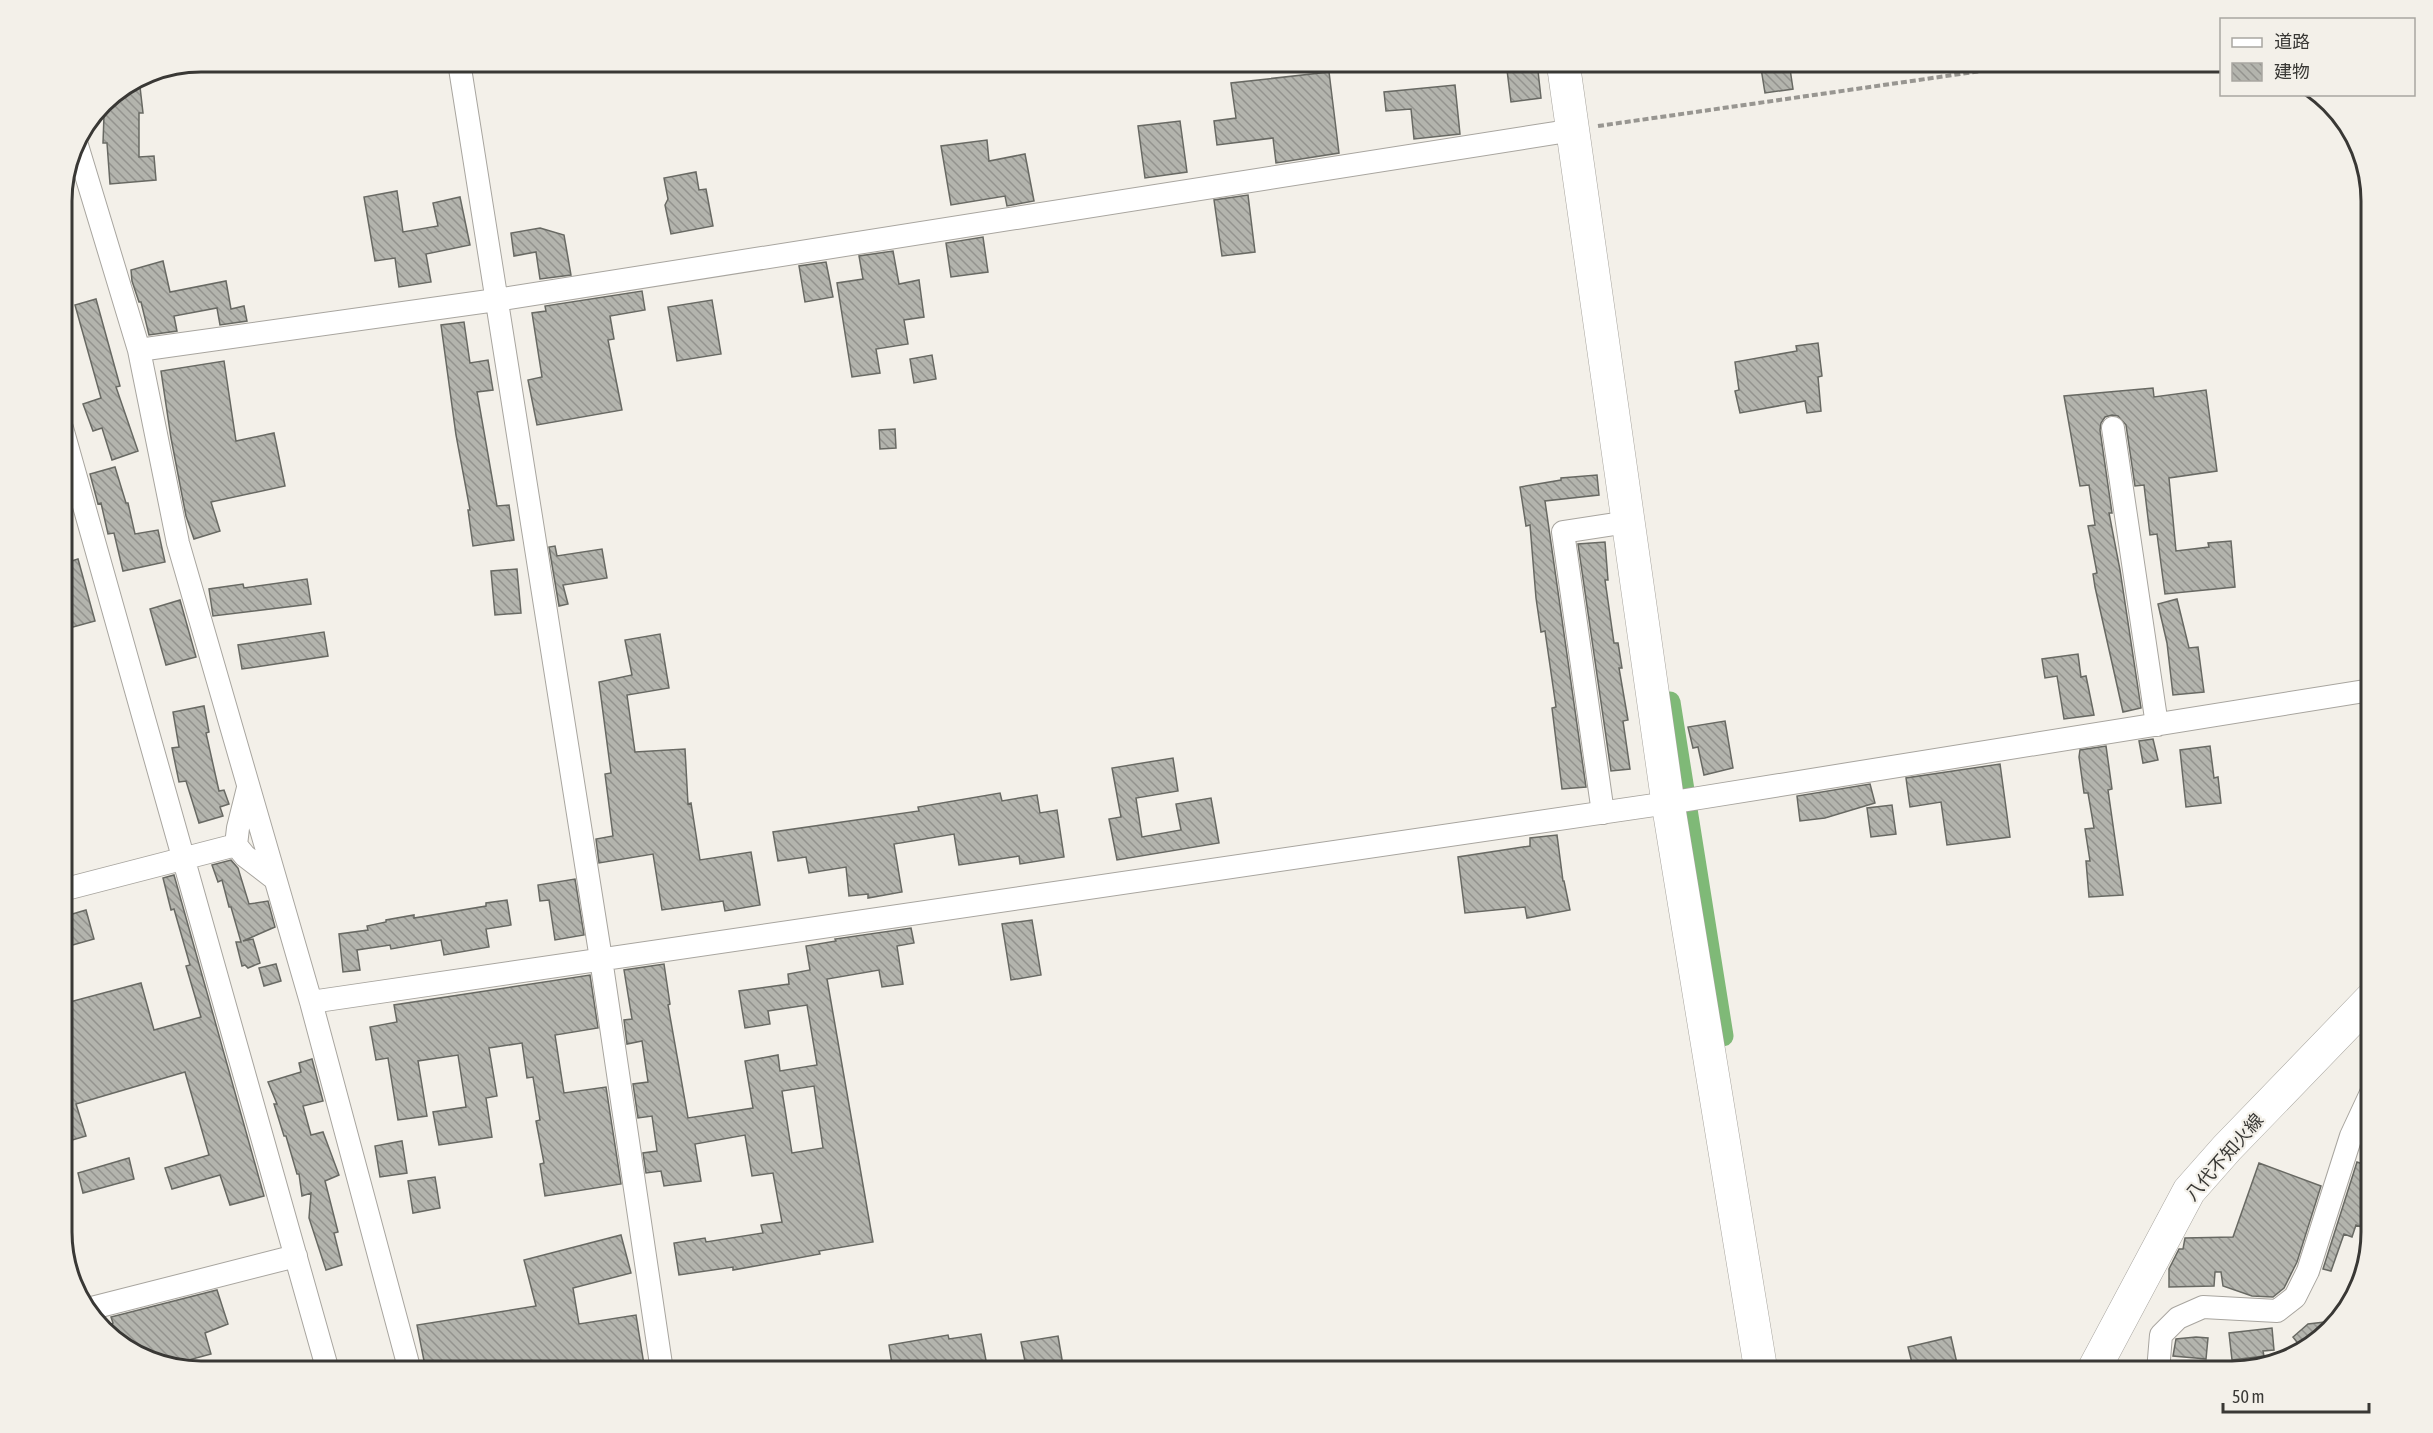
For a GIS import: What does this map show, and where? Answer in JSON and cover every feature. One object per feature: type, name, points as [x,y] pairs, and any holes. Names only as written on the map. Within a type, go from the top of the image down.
[{"type":"street","points":[[461,72],[601,959],[661,1361]]},
{"type":"street","points":[[1565,72],[1668,803],[1759,1361]]},
{"type":"street","points":[[139,350],[496,300],[1574,130]]},
{"type":"street","points":[[80,156],[139,350],[178,543],[311,1002],[407,1361]]},
{"type":"street","points":[[2113,428],[2157,724]]},
{"type":"street","points":[[72,464],[325,1361]]},
{"type":"street","points":[[1603,813],[1563,532],[1628,522]]},
{"type":"street","points":[[311,1002],[1603,813],[2361,692]]},
{"type":"street","points":[[248,786],[236,845],[245,856],[275,879]]},
{"type":"street","points":[[72,887],[236,845]]},
{"type":"street","name":"八代不知火線","points":[[2098,1361],[2189,1191],[2235,1140],[2361,1010]]},
{"type":"street","points":[[2159,1361],[2161,1335],[2178,1318],[2204,1307],[2277,1311],[2295,1297],[2308,1271],[2350,1136],[2361,1115]]},
{"type":"street","points":[[96,1307],[296,1256]]},
{"type":"path","points":[[1574,130],[1975,72]]},
{"type":"building","points":[[1329,72],[1339,153],[1276,163],[1273,138],[1217,145],[1214,121],[1236,118],[1231,83]]},
{"type":"building","points":[[1507,72],[1538,72],[1541,98],[1511,102]]},
{"type":"building","points":[[1762,72],[1790,72],[1793,89],[1765,93]]},
{"type":"building","points":[[1455,85],[1460,134],[1414,139],[1411,109],[1386,111],[1384,92]]},
{"type":"building","points":[[140,87],[143,113],[139,113],[139,157],[154,156],[156,180],[110,184],[107,143],[103,143],[104,116],[116,104]]},
{"type":"building","points":[[1180,121],[1187,172],[1145,178],[1138,126]]},
{"type":"building","points":[[987,140],[989,161],[1025,154],[1034,201],[1007,206],[1005,196],[951,205],[941,146]]},
{"type":"building","points":[[696,172],[699,190],[706,189],[713,226],[671,234],[665,205],[668,199],[664,178]]},
{"type":"building","points":[[397,191],[403,232],[438,226],[433,203],[460,197],[470,245],[426,254],[431,282],[399,287],[395,258],[375,261],[364,197]]},
{"type":"building","points":[[1248,195],[1255,252],[1222,256],[1214,200]]},
{"type":"building","points":[[540,228],[564,235],[571,275],[540,279],[536,252],[514,256],[511,233]]},
{"type":"building","points":[[983,237],[988,272],[951,277],[946,243]]},
{"type":"building","points":[[893,251],[899,284],[919,280],[924,317],[904,320],[908,344],[876,349],[880,373],[852,377],[837,283],[863,279],[859,256]]},
{"type":"building","points":[[163,261],[170,292],[226,281],[231,309],[244,306],[247,321],[220,325],[217,308],[174,316],[177,331],[149,335],[141,302],[139,302],[132,281],[131,270]]},
{"type":"building","points":[[826,262],[833,297],[805,302],[799,266]]},
{"type":"building","points":[[642,291],[645,310],[610,316],[614,339],[608,340],[622,410],[537,425],[528,380],[542,377],[532,313],[546,311],[545,306]]},
{"type":"building","points":[[96,299],[120,386],[116,387],[138,451],[112,460],[102,428],[93,431],[83,404],[101,398],[75,305]]},
{"type":"building","points":[[712,300],[721,354],[677,361],[668,307]]},
{"type":"building","points":[[464,322],[470,363],[488,360],[493,390],[477,392],[497,506],[509,505],[514,540],[473,546],[468,510],[470,510],[456,435],[441,325]]},
{"type":"building","points":[[1818,343],[1822,376],[1818,377],[1821,411],[1807,413],[1805,401],[1740,413],[1735,391],[1739,390],[1735,362],[1797,351],[1796,346]]},
{"type":"building","points":[[932,355],[936,379],[914,383],[910,359]]},
{"type":"building","points":[[224,361],[236,441],[274,433],[285,486],[211,502],[220,531],[194,539],[186,516],[161,371]]},
{"type":"building","points":[[2153,388],[2154,397],[2206,390],[2217,471],[2169,478],[2176,551],[2209,547],[2208,543],[2231,541],[2235,587],[2165,594],[2157,534],[2150,535],[2144,485],[2135,486],[2126,425],[2118,416],[2105,417],[2100,430],[2112,513],[2109,513],[2141,708],[2123,712],[2093,574],[2097,573],[2088,526],[2095,525],[2089,485],[2080,486],[2064,396]]},
{"type":"building","points":[[895,429],[896,448],[880,449],[879,430]]},
{"type":"building","points":[[115,467],[126,503],[128,503],[135,534],[158,530],[165,562],[123,571],[114,533],[108,534],[101,503],[98,504],[90,474]]},
{"type":"building","points":[[1597,475],[1599,495],[1545,501],[1586,787],[1562,789],[1552,708],[1556,707],[1545,631],[1541,632],[1536,598],[1530,525],[1526,526],[1520,487],[1561,480],[1561,478]]},
{"type":"building","points":[[1605,542],[1608,580],[1605,580],[1614,643],[1618,643],[1622,668],[1619,668],[1628,720],[1623,721],[1630,769],[1611,771],[1578,544]]},
{"type":"building","points":[[555,546],[557,556],[602,549],[607,578],[563,585],[568,604],[559,606],[549,547]]},
{"type":"building","points":[[78,559],[95,621],[72,627],[72,561]]},
{"type":"building","points":[[517,569],[521,613],[495,615],[491,571]]},
{"type":"building","points":[[307,579],[311,604],[213,616],[209,589],[243,584],[244,588]]},
{"type":"building","points":[[2177,599],[2189,648],[2198,647],[2204,692],[2173,695],[2167,643],[2158,604]]},
{"type":"building","points":[[180,600],[196,657],[166,665],[150,609]]},
{"type":"building","points":[[324,632],[328,656],[242,669],[238,645]]},
{"type":"building","points":[[660,634],[669,688],[627,695],[635,752],[685,749],[688,804],[691,803],[700,860],[751,852],[760,905],[725,911],[723,901],[662,910],[653,854],[599,863],[596,839],[613,836],[605,774],[611,773],[599,682],[632,675],[625,640]]},
{"type":"building","points":[[2078,654],[2081,677],[2086,676],[2094,715],[2064,719],[2057,676],[2045,678],[2042,659]]},
{"type":"building","points":[[204,706],[209,732],[206,733],[219,791],[224,790],[229,804],[220,807],[223,816],[199,823],[186,781],[179,782],[172,748],[179,747],[173,712]]},
{"type":"building","points":[[1725,721],[1733,768],[1704,775],[1698,747],[1693,748],[1688,727]]},
{"type":"building","points":[[2153,739],[2158,760],[2143,763],[2139,741]]},
{"type":"building","points":[[2106,746],[2112,789],[2108,790],[2123,895],[2089,897],[2086,861],[2090,861],[2085,829],[2094,828],[2088,793],[2084,793],[2079,757],[2080,750]]},
{"type":"building","points":[[2210,746],[2214,778],[2218,777],[2221,803],[2186,807],[2180,750]]},
{"type":"building","points":[[1173,758],[1178,791],[1136,798],[1142,837],[1181,830],[1176,804],[1211,798],[1219,843],[1117,860],[1109,819],[1121,817],[1112,768]]},
{"type":"building","points":[[2000,764],[2010,837],[1947,845],[1941,802],[1910,807],[1906,778]]},
{"type":"building","points":[[1870,784],[1875,803],[1825,818],[1800,821],[1797,796]]},
{"type":"building","points":[[1000,793],[1002,801],[1037,795],[1040,813],[1057,810],[1064,857],[1020,864],[1019,856],[959,865],[954,834],[894,844],[902,892],[868,898],[868,894],[849,896],[846,867],[809,873],[806,857],[778,861],[773,832],[919,811],[918,807]]},
{"type":"building","points":[[1892,805],[1896,834],[1871,837],[1867,808]]},
{"type":"building","points":[[1557,835],[1563,881],[1570,910],[1527,918],[1525,907],[1465,913],[1458,857],[1530,846],[1530,838]]},
{"type":"building","points":[[231,860],[238,868],[249,904],[268,901],[275,927],[243,941],[253,939],[260,963],[248,968],[245,965],[242,966],[236,942],[241,942],[231,907],[229,907],[222,880],[218,882],[212,865]]},
{"type":"building","points":[[174,875],[264,1196],[230,1205],[220,1175],[172,1189],[165,1168],[209,1155],[185,1072],[76,1104],[86,1136],[72,1140],[72,1001],[141,983],[154,1030],[201,1017],[186,966],[190,965],[174,909],[171,910],[163,878]]},
{"type":"building","points":[[575,879],[584,935],[555,940],[549,900],[540,901],[538,885]]},
{"type":"building","points":[[507,900],[511,925],[486,929],[489,947],[444,955],[441,940],[391,949],[390,945],[357,950],[360,970],[343,972],[339,934],[368,930],[367,926],[386,922],[386,920],[414,915],[414,918],[486,906],[486,903]]},
{"type":"building","points":[[86,910],[94,939],[72,945],[72,914]]},
{"type":"building","points":[[1032,920],[1041,975],[1011,980],[1002,924]]},
{"type":"building","points":[[911,928],[914,943],[897,946],[903,984],[882,987],[879,970],[827,979],[873,1242],[733,1270],[733,1267],[679,1275],[674,1243],[705,1238],[706,1242],[763,1233],[761,1225],[782,1222],[773,1173],[752,1176],[745,1135],[695,1144],[701,1181],[664,1186],[661,1171],[646,1173],[643,1153],[657,1151],[652,1116],[638,1118],[633,1084],[648,1082],[642,1041],[627,1044],[624,1020],[632,1019],[624,970],[664,964],[670,1004],[668,1005],[688,1118],[753,1108],[745,1061],[778,1055],[780,1071],[817,1065],[807,1005],[768,1011],[770,1024],[745,1028],[739,991],[789,984],[788,974],[810,970],[806,946],[836,941],[835,939]],"holes":[[[814,1086],[823,1148],[792,1153],[782,1091]]]},
{"type":"building","points":[[276,964],[281,981],[264,986],[259,968]]},
{"type":"building","points":[[590,975],[598,1028],[555,1035],[564,1093],[606,1087],[621,1184],[545,1196],[540,1164],[544,1163],[536,1121],[540,1120],[533,1077],[527,1078],[522,1043],[489,1048],[497,1096],[486,1098],[492,1137],[439,1145],[433,1112],[466,1107],[458,1055],[418,1061],[427,1116],[398,1120],[388,1058],[376,1060],[370,1027],[397,1022],[394,1005]]},
{"type":"building","points":[[312,1059],[323,1101],[303,1106],[311,1135],[323,1132],[339,1175],[325,1181],[338,1232],[334,1233],[342,1265],[326,1270],[309,1218],[311,1193],[302,1196],[299,1174],[297,1174],[286,1136],[284,1136],[274,1104],[277,1104],[268,1082],[301,1072],[299,1063]]},
{"type":"building","points":[[402,1141],[407,1173],[380,1177],[375,1146]]},
{"type":"building","points":[[129,1158],[134,1179],[83,1193],[78,1173]]},
{"type":"building","points":[[2357,1162],[2361,1163],[2361,1227],[2356,1225],[2352,1237],[2344,1234],[2331,1271],[2323,1269]]},
{"type":"building","points":[[2259,1163],[2321,1186],[2297,1262],[2284,1288],[2273,1297],[2252,1296],[2223,1286],[2221,1272],[2215,1272],[2214,1286],[2169,1287],[2169,1269],[2179,1249],[2183,1249],[2185,1238],[2233,1237]]},
{"type":"building","points":[[435,1177],[440,1208],[413,1213],[408,1181]]},
{"type":"building","points":[[621,1235],[631,1273],[573,1288],[579,1324],[636,1315],[643,1361],[424,1361],[417,1325],[536,1306],[524,1260]]},
{"type":"building","points":[[217,1290],[228,1324],[205,1333],[211,1354],[184,1360],[168,1357],[136,1344],[111,1324],[113,1323],[111,1317]]},
{"type":"building","points":[[2324,1322],[2298,1343],[2293,1337],[2308,1324]]},
{"type":"building","points":[[2272,1328],[2274,1350],[2263,1351],[2264,1356],[2232,1360],[2229,1333]]},
{"type":"building","points":[[981,1334],[986,1361],[891,1361],[889,1345],[948,1335],[949,1339]]},
{"type":"building","points":[[1058,1336],[1062,1361],[1025,1361],[1021,1342]]},
{"type":"building","points":[[1951,1337],[1956,1361],[1912,1361],[1908,1347]]},
{"type":"building","points":[[2208,1338],[2206,1359],[2173,1356],[2176,1339]]},
{"type":"waterway","points":[[1670,702],[1723,1036]]}]
